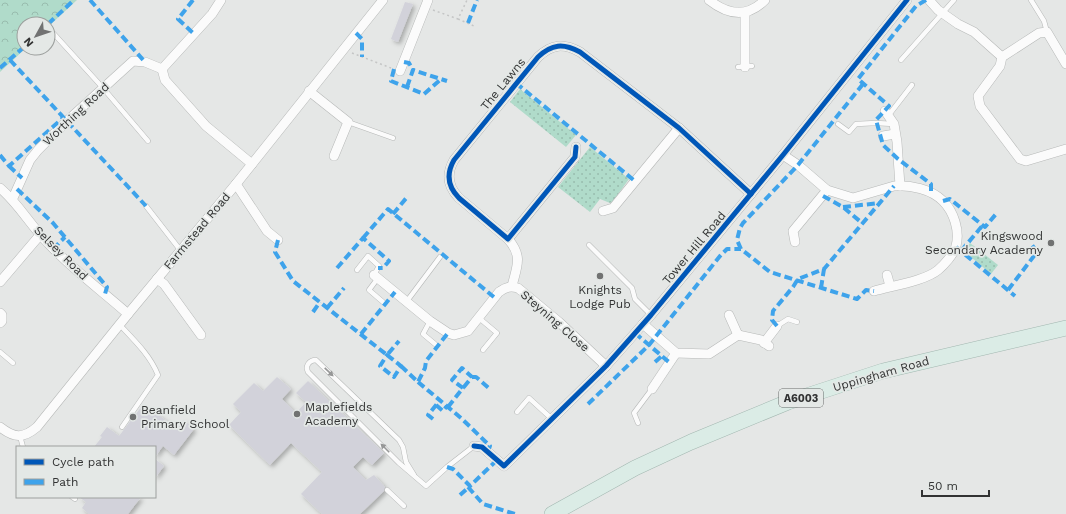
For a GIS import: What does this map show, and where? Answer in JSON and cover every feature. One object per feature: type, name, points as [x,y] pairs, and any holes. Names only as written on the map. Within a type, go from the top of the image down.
[{"type":"highway","name":"Uppingham Road","points":[[552,514],[635,468],[691,442],[788,402],[883,371],[1066,328]]},
{"type":"street","points":[[221,0],[212,14],[162,69],[164,80],[206,126],[252,164]]},
{"type":"street","name":"Farmstead Road","points":[[20,436],[26,435],[33,431],[40,424],[119,324],[236,184],[383,0]]},
{"type":"street","points":[[709,0],[724,9],[745,13],[755,8],[765,0]]},
{"type":"street","name":"Tower Hill Road","points":[[474,446],[482,447],[504,466],[606,366],[651,315],[751,194],[907,0]]},
{"type":"street","points":[[929,0],[958,24],[974,32],[1002,57]]},
{"type":"street","points":[[400,71],[426,3]]},
{"type":"street","points":[[745,13],[745,67]]},
{"type":"street","points":[[1066,64],[1047,32],[1040,33],[1002,57],[1000,66],[978,96],[980,106],[1020,159],[1026,161],[1066,149]]},
{"type":"street","name":"The Lawns","points":[[512,286],[518,263],[518,254],[514,246],[453,191],[448,177],[449,169],[454,160],[538,57],[544,51],[551,48],[562,46],[571,47],[580,52],[679,128],[751,194]]},
{"type":"street","name":"Worthing Road","points":[[12,198],[30,160],[38,150],[133,61],[145,62],[162,69]]},
{"type":"street","points":[[309,91],[348,122],[334,156]]},
{"type":"street","points":[[887,113],[894,124],[900,186]]},
{"type":"street","points":[[603,211],[613,208],[679,128]]},
{"type":"street","points":[[883,136],[895,134]]},
{"type":"street","points":[[508,239],[575,157],[576,147]]},
{"type":"street","points":[[783,155],[798,165],[827,190],[853,198],[894,186],[900,186],[916,188],[929,192],[943,201],[953,216],[958,230],[956,247],[948,260],[937,271],[919,279],[874,291]]},
{"type":"street","points":[[236,184],[267,231],[278,240]]},
{"type":"street","name":"Selsey Road","points":[[0,188],[12,198],[40,235],[82,276],[128,314]]},
{"type":"street","points":[[796,242],[789,230],[827,190]]},
{"type":"street","points":[[0,282],[40,235]]},
{"type":"street","points":[[887,275],[890,286]]},
{"type":"street","name":"Steyning Close","points":[[376,276],[430,321],[448,333],[454,335],[468,331],[499,292],[505,287],[512,286],[518,288],[606,366]]},
{"type":"street","points":[[157,279],[164,284],[201,335]]},
{"type":"street","points":[[0,313],[2,315],[2,321],[0,324]]},
{"type":"street","points":[[729,315],[738,335]]},
{"type":"street","points":[[643,324],[676,353],[709,354],[738,335],[761,340],[767,344],[777,326]]},
{"type":"street","points":[[652,389],[676,353]]},
{"type":"street","points":[[1,429],[12,435],[20,436]]},
{"type":"lane","points":[[901,60],[954,0]]},
{"type":"lane","points":[[1031,0],[1044,21],[1047,32]]},
{"type":"lane","points":[[56,36],[148,140]]},
{"type":"lane","points":[[887,113],[912,85]]},
{"type":"lane","points":[[348,122],[394,138]]},
{"type":"lane","points":[[838,124],[849,132],[856,124],[894,124]]},
{"type":"lane","points":[[146,206],[181,250]]},
{"type":"lane","points":[[589,245],[632,288],[635,299],[651,315]]},
{"type":"lane","points":[[357,270],[368,256],[379,266],[369,290],[383,302]]},
{"type":"lane","points":[[407,301],[440,257]]},
{"type":"lane","points":[[479,318],[497,333],[483,350]]},
{"type":"lane","points":[[777,326],[788,319],[797,322]]},
{"type":"lane","points":[[430,321],[423,334],[435,344]]},
{"type":"lane","points":[[119,324],[154,364],[158,375],[122,427]]},
{"type":"lane","points":[[0,352],[13,363]]},
{"type":"lane","points":[[414,475],[406,462],[403,447],[399,440],[316,360],[308,363],[306,369],[308,372],[414,475],[426,486],[474,446]]},
{"type":"lane","points":[[638,423],[634,414],[652,389]]},
{"type":"lane","points":[[517,412],[529,398],[552,419]]},
{"type":"lane","points":[[20,436],[23,446]]},
{"type":"lane","points":[[387,490],[404,506]]},
{"type":"path","points":[[458,19],[467,0]]},
{"type":"path","points":[[426,3],[474,26]]},
{"type":"path","points":[[344,47],[351,53],[400,71]]},
{"type":"green space","points":[[0,0],[77,0],[56,20],[56,16],[16,16],[16,56],[17,56],[0,72]]},
{"type":"green space","points":[[520,89],[576,135],[566,147],[510,102]]},
{"type":"green space","points":[[590,147],[629,179],[613,201],[610,203],[600,199],[590,212],[558,187]]},
{"type":"green space","points":[[970,243],[998,265],[991,274],[964,251]]},
{"type":"building","points":[[405,2],[413,4],[398,42],[391,39]]},
{"type":"building","points":[[277,377],[291,389],[282,399],[296,413],[306,402],[296,393],[308,381],[384,453],[372,465],[363,457],[353,467],[366,480],[374,475],[385,487],[384,491],[360,514],[322,514],[301,494],[322,472],[291,443],[270,465],[229,425],[241,412],[233,404],[254,383],[263,391]]},
{"type":"building","points":[[142,406],[154,415],[156,413],[177,429],[184,420],[194,429],[174,455],[163,446],[156,456],[156,446],[95,446],[107,427],[119,436]]},
{"type":"building","points":[[156,460],[164,466],[156,477]]},
{"type":"building","points":[[80,498],[140,498],[128,514],[89,514],[82,508],[86,502]]},
{"type":"marked path","points":[[56,17],[74,0]]},
{"type":"marked path","points":[[90,0],[145,62]]},
{"type":"marked path","points":[[193,0],[178,19],[194,34]]},
{"type":"marked path","points":[[468,23],[477,0]]},
{"type":"marked path","points":[[926,0],[916,6],[858,79],[889,106],[876,120],[883,145],[898,159],[931,184],[931,193]]},
{"type":"marked path","points":[[356,33],[362,39],[362,57]]},
{"type":"marked path","points":[[0,68],[16,54]]},
{"type":"marked path","points":[[10,60],[146,206]]},
{"type":"marked path","points":[[404,62],[409,63],[413,70]]},
{"type":"marked path","points":[[394,69],[391,81],[424,94],[440,80]]},
{"type":"marked path","points":[[407,87],[413,70],[447,81]]},
{"type":"marked path","points":[[516,83],[636,182]]},
{"type":"marked path","points":[[863,84],[798,165],[743,223],[737,240],[741,249],[770,272],[857,299],[866,290],[874,291]]},
{"type":"marked path","points":[[0,155],[9,166],[64,117]]},
{"type":"marked path","points":[[9,166],[22,178]]},
{"type":"marked path","points":[[777,326],[772,320],[773,311],[798,279],[824,269],[894,186]]},
{"type":"marked path","points":[[17,189],[53,223],[107,287],[105,294]]},
{"type":"marked path","points":[[393,214],[408,196]]},
{"type":"marked path","points":[[823,196],[843,207],[862,223]]},
{"type":"marked path","points":[[943,201],[950,199],[985,227],[996,214]]},
{"type":"marked path","points":[[843,207],[880,203]]},
{"type":"marked path","points":[[363,238],[388,209],[495,298]]},
{"type":"marked path","points":[[961,251],[983,225]]},
{"type":"marked path","points":[[53,249],[65,237]]},
{"type":"marked path","points":[[337,268],[363,238],[389,261],[383,268],[378,268]]},
{"type":"marked path","points":[[278,240],[275,252],[293,281],[387,355],[399,341]]},
{"type":"marked path","points":[[1008,290],[1037,252],[1030,242]]},
{"type":"marked path","points":[[956,247],[1015,296]]},
{"type":"marked path","points":[[588,404],[649,345],[720,256],[727,249],[741,249]]},
{"type":"marked path","points":[[821,288],[824,269]]},
{"type":"marked path","points":[[327,308],[344,288]]},
{"type":"marked path","points":[[361,334],[395,292]]},
{"type":"marked path","points":[[313,312],[320,302]]},
{"type":"marked path","points":[[401,366],[418,382],[425,368],[426,361],[448,333]]},
{"type":"marked path","points":[[635,333],[670,363]]},
{"type":"marked path","points":[[387,355],[401,366],[394,377],[380,366],[387,355]]},
{"type":"marked path","points":[[655,362],[662,356]]},
{"type":"marked path","points":[[448,407],[463,388],[452,380],[462,368],[472,377],[463,388]]},
{"type":"marked path","points":[[472,377],[476,377],[490,389]]},
{"type":"marked path","points":[[418,382],[461,418],[490,446],[487,452]]},
{"type":"marked path","points":[[433,419],[428,415],[440,400]]},
{"type":"marked path","points":[[436,405],[443,411],[447,406]]},
{"type":"marked path","points":[[447,467],[453,469],[470,486],[497,460]]},
{"type":"marked path","points":[[460,495],[470,486]]},
{"type":"marked path","points":[[468,487],[483,504],[515,514]]},
{"type":"cycle path","points":[[474,446],[482,447],[504,466],[606,366],[651,315],[783,155],[907,0]]},
{"type":"cycle path","points":[[576,147],[575,157],[508,239],[459,198],[450,185],[449,175],[451,165],[454,160],[538,57],[548,49],[563,46],[580,52],[679,128],[751,194]]},
{"type":"place","name":"Kingswood Secondary Academy","points":[[1051,243]]},
{"type":"place","name":"Knights Lodge Pub","points":[[600,276]]},
{"type":"place","name":"Maplefields Academy","points":[[297,414]]},
{"type":"place","name":"Beanfield Primary School","points":[[133,417]]}]
